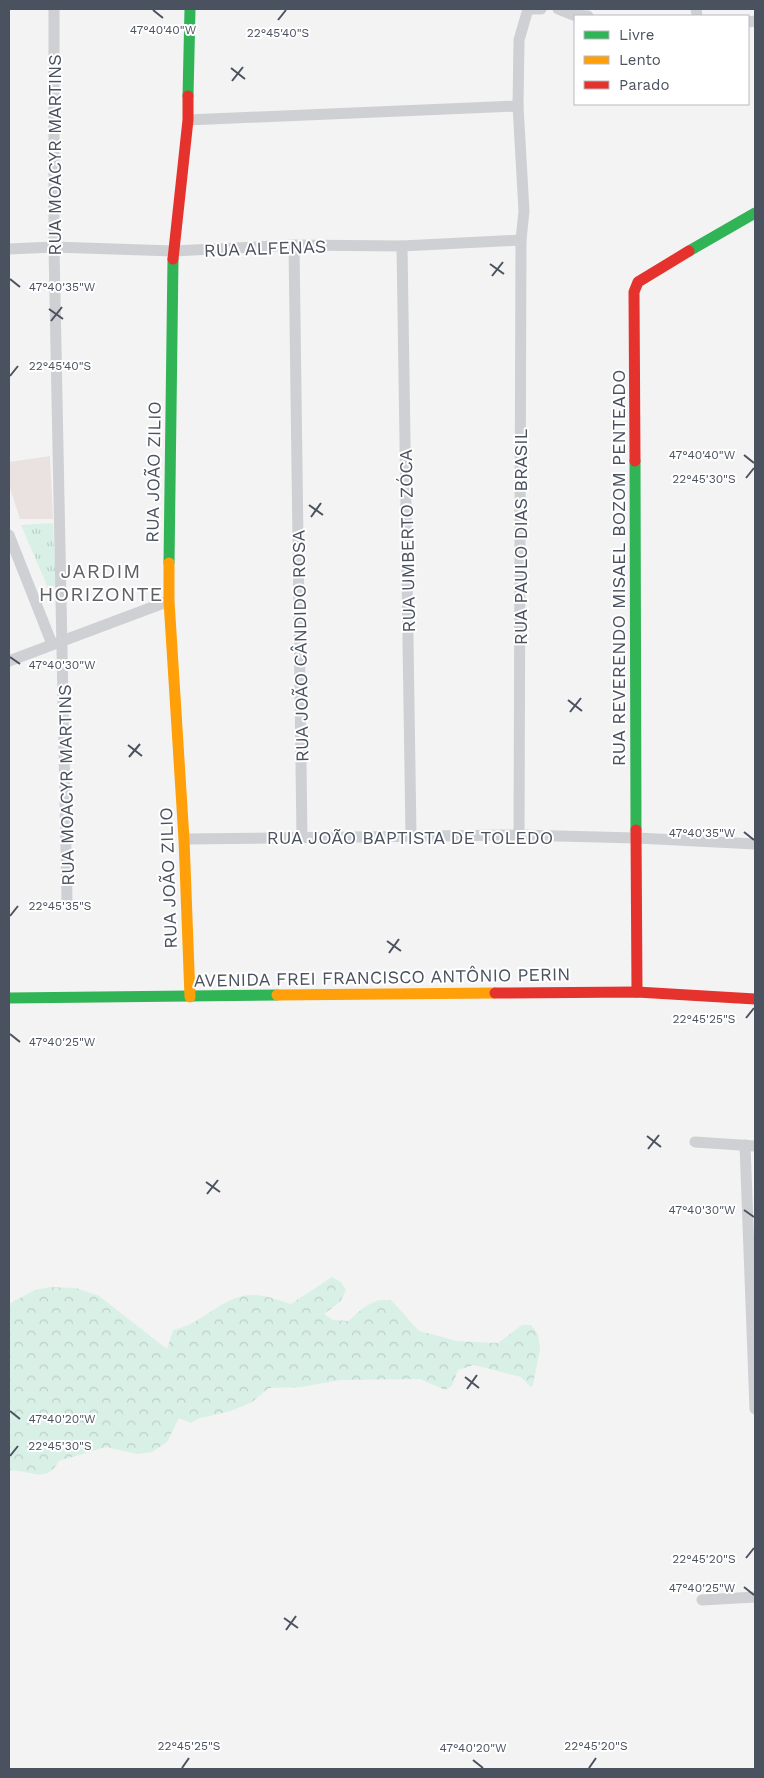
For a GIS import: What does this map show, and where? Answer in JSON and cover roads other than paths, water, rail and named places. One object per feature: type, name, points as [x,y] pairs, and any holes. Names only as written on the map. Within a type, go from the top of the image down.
[{"type":"street","name":"RUA MOACYR MARTINS","points":[[54,9],[54,248],[58,642],[67,901]]},
{"type":"street","name":"RUA JOÃO ZILIO","points":[[190,9],[188,120],[173,251],[170,601],[184,838],[190,997]]},
{"type":"street","points":[[529,9],[541,9]]},
{"type":"street","name":"RUA PAULO DIAS BRASIL","points":[[520,835],[521,240],[524,211],[518,106],[519,40],[529,9]]},
{"type":"street","points":[[558,9],[574,15]]},
{"type":"street","points":[[188,120],[518,106]]},
{"type":"street","name":"RUA REVERENDO MISAEL BOZOM PENTEADO","points":[[637,992],[634,292],[638,282],[648,274],[755,213]]},
{"type":"street","name":"RUA ALFENAS","points":[[9,249],[54,248],[173,251],[294,246],[402,246],[521,240]]},
{"type":"street","name":"RUA JOÃO CÂNDIDO ROSA","points":[[294,246],[302,838]]},
{"type":"street","name":"RUA UMBERTO ZÓCA","points":[[402,246],[411,836]]},
{"type":"street","points":[[9,535],[58,642]]},
{"type":"street","points":[[9,661],[170,601]]},
{"type":"street","name":"RUA JOÃO BAPTISTA DE TOLEDO","points":[[184,838],[520,835],[755,844]]},
{"type":"street","name":"AVENIDA FREI FRANCISCO ANTÔNIO PERIN","points":[[9,998],[637,992],[755,999]]},
{"type":"street","points":[[695,1142],[750,1146],[755,1409]]},
{"type":"street","points":[[702,1600],[755,1597]]},
{"type":"district","name":"JARDIM HORIZONTE","points":[[101,582]]}]
